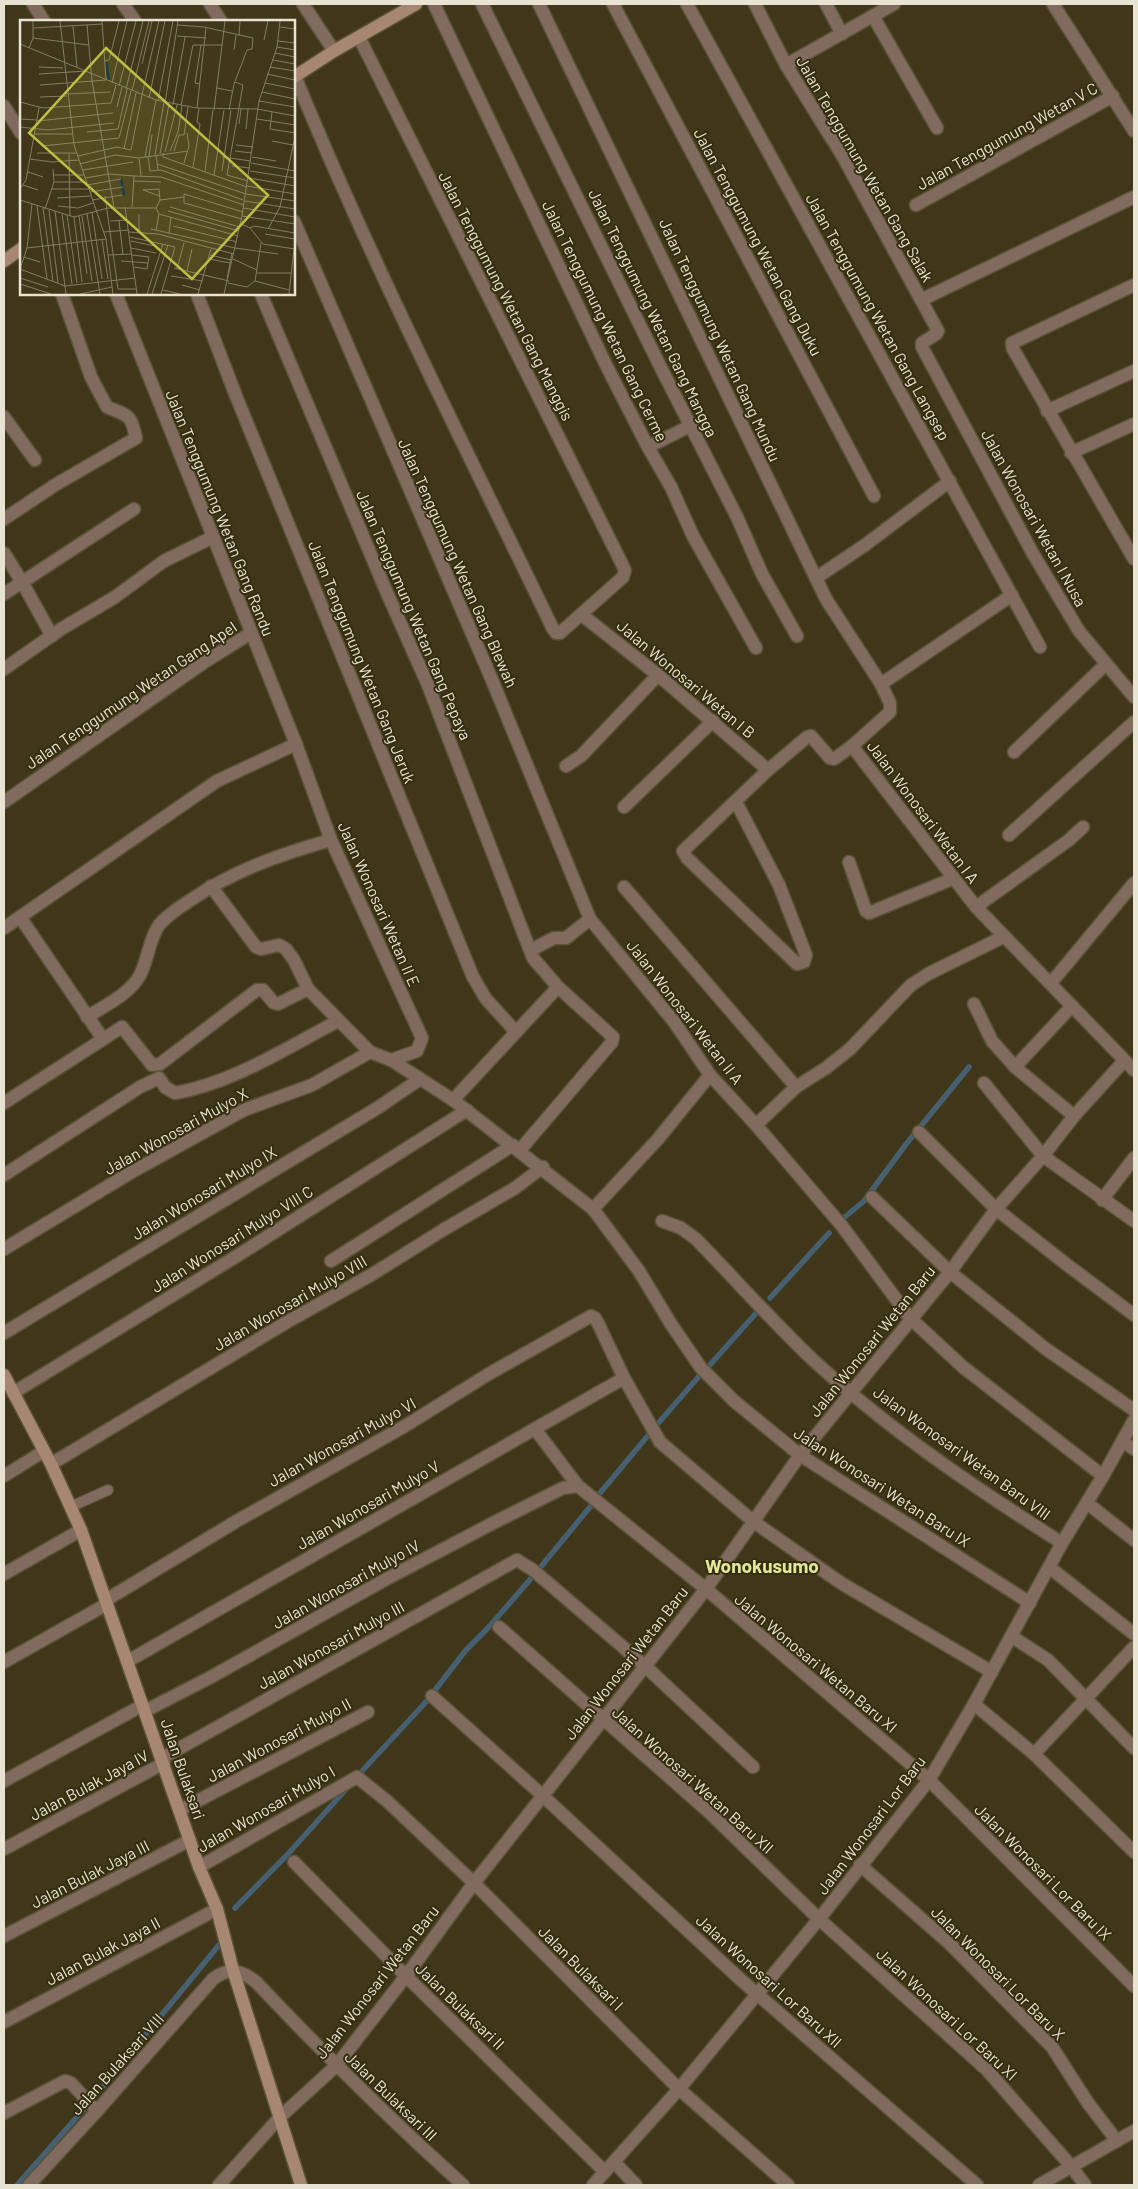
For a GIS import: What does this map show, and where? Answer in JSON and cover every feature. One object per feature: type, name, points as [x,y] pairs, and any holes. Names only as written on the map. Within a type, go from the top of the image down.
[{"type":"street","points":[[32,4],[43,20]]},
{"type":"street","points":[[123,4],[134,20]]},
{"type":"street","points":[[210,4],[220,20]]},
{"type":"street","points":[[303,4],[334,51]]},
{"type":"street","points":[[416,4],[403,7],[362,43],[334,51],[297,81],[351,207],[553,630],[556,633],[560,633],[582,615]]},
{"type":"street","name":"Jalan Tenggumung Wetan Gang Mangga","points":[[482,4],[690,426],[737,517],[762,574],[797,636]]},
{"type":"street","name":"Jalan Tenggumung Wetan Gang Mundu","points":[[539,4],[826,599],[881,684]]},
{"type":"street","name":"Jalan Tenggumung Wetan Gang Duku","points":[[613,4],[874,496]]},
{"type":"street","name":"Jalan Tenggumung Wetan Gang Langsep","points":[[687,4],[1040,647]]},
{"type":"street","name":"Jalan Tenggumung Wetan Gang Salak","points":[[755,4],[786,65],[842,155],[938,331],[922,343]]},
{"type":"street","points":[[826,4],[842,34]]},
{"type":"street","points":[[786,65],[842,34],[874,10],[894,4]]},
{"type":"street","points":[[1053,4],[1134,131]]},
{"type":"street","name":"Jalan Tenggumung Wetan Gang Cerme","points":[[435,5],[464,68],[492,121],[511,169],[648,447],[671,487],[693,536],[756,648]]},
{"type":"street","points":[[874,10],[938,128]]},
{"type":"street","name":"Jalan Tenggumung Wetan Gang Manggis","points":[[362,43],[625,570],[623,577],[582,615]]},
{"type":"street","name":"Jalan Tenggumung Wetan V C","points":[[916,205],[1113,96]]},
{"type":"street","points":[[4,106],[20,132]]},
{"type":"street","points":[[922,300],[1134,197]]},
{"type":"street","name":"Jalan Tenggumung Wetan Gang Blewah","points":[[295,224],[492,680],[590,919]]},
{"type":"street","points":[[6,256],[20,249]]},
{"type":"street","points":[[1134,285],[1012,343],[1013,349],[1047,411],[1134,560]]},
{"type":"street","points":[[4,519],[55,485],[135,440],[130,417],[107,407],[91,377],[62,295]]},
{"type":"street","name":"Jalan Tenggumung Wetan Gang Randu","points":[[116,295],[296,744]]},
{"type":"street","name":"Jalan Tenggumung Wetan Gang Jeruk","points":[[197,295],[236,396],[473,977],[486,998],[516,1032]]},
{"type":"street","name":"Jalan Tenggumung Wetan Gang Pepaya","points":[[262,295],[387,593],[428,685],[533,958],[558,987],[614,1037],[612,1042],[516,1148]]},
{"type":"street","name":"Jalan Wonosari Wetan I Nusa","points":[[922,343],[1032,552],[1079,631],[1134,698]]},
{"type":"street","points":[[1047,411],[1134,371]]},
{"type":"street","points":[[4,417],[35,460]]},
{"type":"street","points":[[1072,453],[1134,424]]},
{"type":"street","points":[[648,447],[690,426]]},
{"type":"street","points":[[816,578],[865,545],[950,481]]},
{"type":"street","points":[[4,594],[134,509]]},
{"type":"street","points":[[4,669],[52,636],[115,597],[164,561],[213,537]]},
{"type":"street","points":[[4,553],[52,636]]},
{"type":"street","points":[[881,684],[1012,595]]},
{"type":"street","name":"Jalan Wonosari Wetan I B","points":[[582,615],[658,675],[768,770]]},
{"type":"street","name":"Jalan Tenggumung Wetan Gang Apel","points":[[4,802],[203,663],[251,633]]},
{"type":"street","points":[[1014,752],[1106,664]]},
{"type":"street","points":[[566,766],[581,756],[658,675]]},
{"type":"street","name":"Jalan Wonosari Wetan I A","points":[[881,684],[890,703],[890,712],[852,746],[976,908],[1003,938],[1051,983],[1134,1070]]},
{"type":"street","points":[[624,807],[713,721]]},
{"type":"street","points":[[1009,835],[1134,722]]},
{"type":"street","points":[[736,802],[778,885],[806,955],[804,962],[797,964],[687,858],[683,851],[768,770],[807,737],[811,736],[830,758],[834,759],[852,746]]},
{"type":"street","points":[[4,928],[217,781],[296,744]]},
{"type":"street","name":"Jalan Wonosari Wetan II E","points":[[296,744],[331,840],[422,1038],[417,1051],[391,1060]]},
{"type":"street","points":[[976,908],[1069,840],[1083,826]]},
{"type":"street","points":[[87,1017],[115,1000],[140,976],[158,928],[168,915],[211,886],[272,858],[331,840]]},
{"type":"street","points":[[850,862],[866,911],[869,913],[952,878]]},
{"type":"street","points":[[1051,983],[1134,883]]},
{"type":"street","points":[[211,886],[256,947],[261,949],[279,945],[286,949],[294,960],[308,989],[370,1052]]},
{"type":"street","points":[[624,887],[796,1088]]},
{"type":"street","points":[[20,917],[103,1039]]},
{"type":"street","points":[[531,950],[554,938],[566,938],[590,919]]},
{"type":"street","name":"Jalan Wonosari Wetan II A","points":[[590,919],[675,1023],[710,1075],[756,1125],[838,1223],[910,1318],[963,1367],[1103,1476]]},
{"type":"street","points":[[756,1125],[796,1088],[850,1049],[911,985],[928,974],[1003,938]]},
{"type":"street","points":[[453,1100],[558,987]]},
{"type":"street","points":[[152,1065],[160,1064],[257,990],[263,990],[274,1003],[278,1004],[308,989]]},
{"type":"street","points":[[974,1004],[992,1041],[1015,1067],[1074,1116]]},
{"type":"street","points":[[1015,1067],[1072,1006]]},
{"type":"street","points":[[4,1103],[122,1027],[152,1065],[165,1087],[175,1093],[233,1075],[338,1021]]},
{"type":"street","name":"Jalan Wonosari Wetan Baru IX","points":[[370,1052],[391,1060],[453,1100],[543,1168],[593,1209],[639,1271],[670,1324],[701,1368],[734,1401],[800,1455],[1030,1603]]},
{"type":"street","name":"Jalan Wonosari Mulyo X","points":[[4,1249],[130,1173],[244,1110],[312,1085],[370,1052]]},
{"type":"street","name":"Jalan Wonosari Wetan Baru","points":[[219,2185],[280,2117],[336,2066],[601,1719],[706,1589],[800,1455],[910,1318],[950,1272],[996,1208],[1043,1156],[1074,1116],[1124,1061]]},
{"type":"street","points":[[593,1209],[658,1139],[710,1075]]},
{"type":"street","points":[[4,1175],[140,1087],[159,1078]]},
{"type":"street","name":"Jalan Wonosari Mulyo IX","points":[[4,1333],[379,1106],[420,1079]]},
{"type":"street","points":[[984,1083],[1043,1156],[1134,1222]]},
{"type":"street","name":"Jalan Wonosari Mulyo VIII C","points":[[7,1385],[232,1259],[467,1110]]},
{"type":"street","points":[[919,1132],[996,1208],[1134,1315]]},
{"type":"street","points":[[331,1262],[516,1148]]},
{"type":"street","points":[[1102,1200],[1134,1158]]},
{"type":"street","name":"Jalan Wonosari Mulyo VIII","points":[[50,1464],[287,1322],[371,1275],[515,1188],[543,1168]]},
{"type":"street","points":[[872,1197],[950,1272],[1046,1349],[1134,1410]]},
{"type":"street","name":"Jalan Wonosari Wetan Baru VIII","points":[[662,1221],[681,1228],[696,1239],[812,1358],[852,1392],[912,1440],[1062,1543]]},
{"type":"street","name":"Jalan Wonosari Mulyo VI","points":[[4,1662],[244,1517],[435,1408],[588,1316],[595,1318],[624,1378]]},
{"type":"street","points":[[624,1378],[660,1442],[754,1522],[841,1582],[992,1672]]},
{"type":"street","name":"Jalan Wonosari Mulyo V","points":[[128,1661],[624,1378]]},
{"type":"street","name":"Jalan Bulaksari","points":[[7,1385],[44,1451],[81,1530],[199,1867],[218,1909],[233,1970],[301,2185]]},
{"type":"street","name":"Jalan Wonosari Lor Baru","points":[[593,2185],[678,2089],[819,1920],[928,1780],[974,1704],[1062,1543],[1103,1476],[1134,1420]]},
{"type":"street","name":"Jalan Wonosari Wetan Baru XI","points":[[536,1429],[578,1486],[706,1589],[928,1780]]},
{"type":"street","points":[[1122,1441],[1134,1449]]},
{"type":"street","points":[[4,1476],[44,1451]]},
{"type":"street","name":"Jalan Wonosari Mulyo IV","points":[[4,1781],[144,1708],[212,1678],[390,1577],[563,1488],[578,1486]]},
{"type":"street","points":[[1087,1502],[1134,1540]]},
{"type":"street","points":[[4,1574],[81,1530]]},
{"type":"street","name":"Jalan Wonosari Mulyo III","points":[[163,1761],[517,1560],[533,1570],[644,1665]]},
{"type":"street","points":[[1049,1567],[1134,1634]]},
{"type":"street","name":"Jalan Wonosari Wetan Baru XII","points":[[499,1627],[601,1719],[711,1814],[819,1920]]},
{"type":"street","points":[[1011,1636],[1048,1660],[1134,1748]]},
{"type":"street","points":[[1034,1754],[1134,1647]]},
{"type":"street","points":[[644,1665],[753,1767]]},
{"type":"street","name":"Jalan Wonosari Lor Baru XII","points":[[432,1696],[757,1994],[976,2185]]},
{"type":"street","points":[[974,1704],[1034,1754],[1134,1852]]},
{"type":"street","name":"Jalan Wonosari Mulyo II","points":[[180,1810],[368,1712]]},
{"type":"street","name":"Jalan Bulak Jaya IV","points":[[4,1849],[163,1761]]},
{"type":"street","name":"Jalan Bulaksari I","points":[[350,1780],[356,1777],[372,1788],[474,1883],[678,2089],[788,2185]]},
{"type":"street","name":"Jalan Wonosari Mulyo I","points":[[199,1867],[350,1780]]},
{"type":"street","name":"Jalan Wonosari Lor Baru IX","points":[[928,1780],[1134,1986]]},
{"type":"street","name":"Jalan Bulak Jaya III","points":[[4,1936],[190,1840]]},
{"type":"street","name":"Jalan Bulaksari II","points":[[294,1862],[406,1976],[610,2167],[636,2185]]},
{"type":"street","name":"Jalan Wonosari Lor Baru X","points":[[860,1865],[949,1942],[1052,2047],[1088,2103],[1117,2141]]},
{"type":"street","name":"Jalan Bulak Jaya II","points":[[4,2022],[218,1909]]},
{"type":"street","name":"Jalan Wonosari Lor Baru XI","points":[[819,1920],[987,2070],[1071,2166],[1085,2185]]},
{"type":"street","name":"Jalan Bulaksari III","points":[[233,1970],[246,1974],[256,1982],[336,2066],[406,2134],[463,2185]]},
{"type":"street","name":"Jalan Bulaksari VIII","points":[[29,2185],[91,2104],[213,1979],[222,1972],[233,1970]]},
{"type":"street","points":[[4,2113],[65,2081],[69,2081],[91,2104]]},
{"type":"street","points":[[1039,2185],[1134,2131]]},
{"type":"lane","points":[[70,1507],[108,1490]]},
{"type":"waterway","points":[[839,1222],[864,1201],[907,1143],[969,1067]]},
{"type":"waterway","points":[[770,1298],[829,1233]]},
{"type":"waterway","points":[[709,1366],[757,1312]]},
{"type":"waterway","points":[[654,1428],[701,1374]]},
{"type":"waterway","points":[[600,1493],[651,1432]]},
{"type":"waterway","points":[[539,1569],[590,1507]]},
{"type":"waterway","points":[[362,1771],[425,1703],[466,1650],[488,1628],[534,1575]]},
{"type":"waterway","points":[[235,1908],[287,1855],[348,1787]]},
{"type":"waterway","points":[[17,2185],[91,2101],[219,1945]]},
{"type":"district","name":"Wonokusumo","points":[[762,1566]]}]
